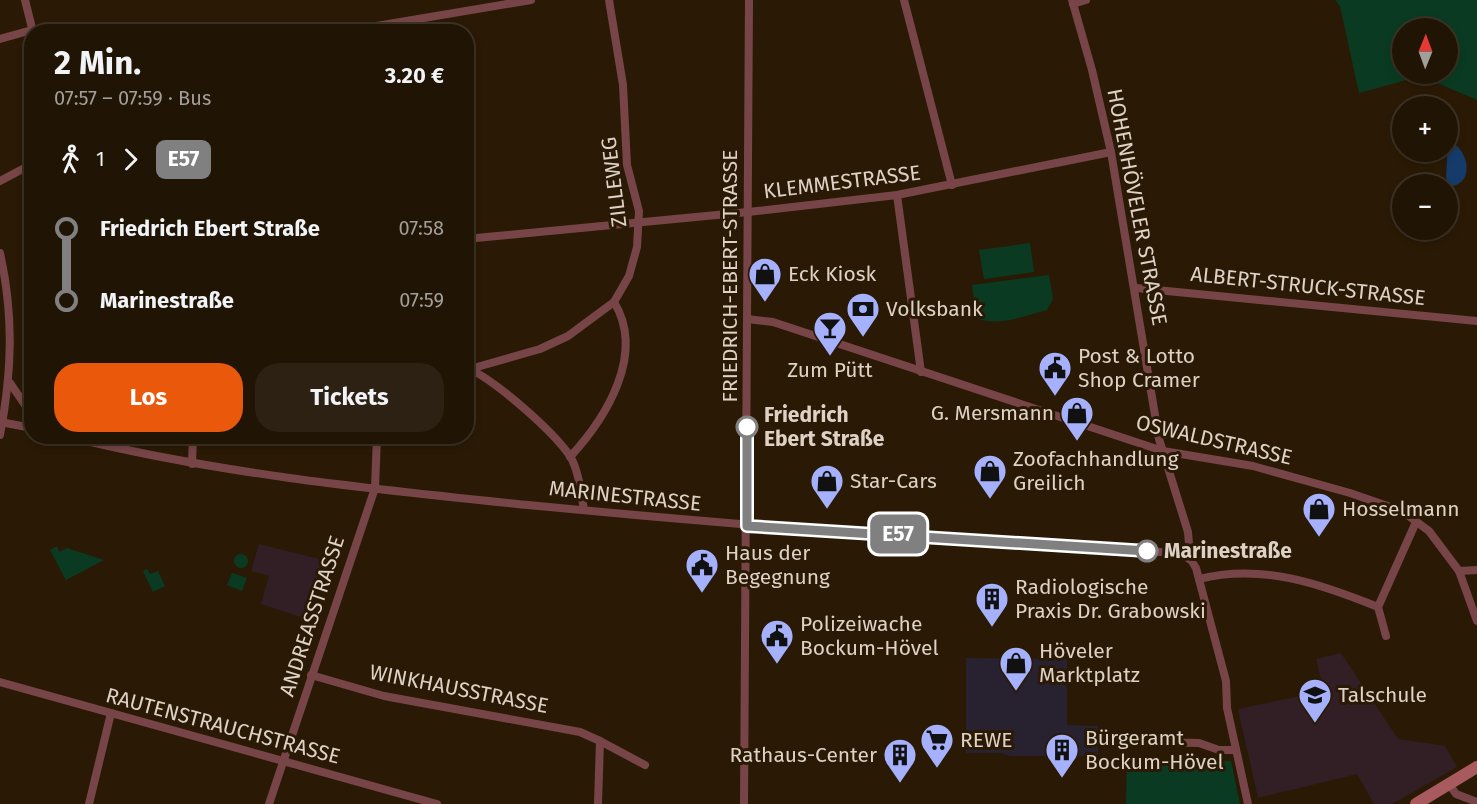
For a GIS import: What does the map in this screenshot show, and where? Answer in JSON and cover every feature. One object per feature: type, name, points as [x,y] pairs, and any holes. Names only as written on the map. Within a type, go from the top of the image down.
[{"type":"street","points":[[25,0],[30,24]]},
{"type":"street","points":[[388,24],[531,0]]},
{"type":"street","name":"ZILLEWEG","points":[[474,367],[540,349],[568,336],[614,302],[634,263],[639,223],[627,165],[624,85],[609,0]]},
{"type":"street","name":"FRIEDRICH-EBERT-STRASSE","points":[[744,804],[749,0]]},
{"type":"street","points":[[904,0],[952,185]]},
{"type":"street","points":[[1072,2],[1086,0]]},
{"type":"street","name":"HOHENHÖVELER STRASSE","points":[[1072,2],[1092,70],[1112,152],[1163,451],[1188,532],[1190,544],[1186,555],[1196,568],[1226,681],[1227,708],[1248,804]]},
{"type":"street","points":[[0,39],[24,33]]},
{"type":"street","name":"KLEMMESTRASSE","points":[[474,238],[897,195],[1112,152]]},
{"type":"street","points":[[0,181],[24,168]]},
{"type":"street","points":[[897,195],[921,372]]},
{"type":"street","points":[[0,253],[8,287],[12,334],[10,383],[0,435]]},
{"type":"street","name":"ALBERT-STRUCK-STRASSE","points":[[1136,288],[1477,321]]},
{"type":"street","points":[[570,457],[606,410],[619,381],[626,344],[625,327],[614,302]]},
{"type":"street","name":"OSWALDSTRASSE","points":[[747,319],[773,322],[1163,451],[1253,466],[1381,503],[1402,512],[1429,531],[1459,572],[1477,621]]},
{"type":"street","points":[[474,373],[504,393],[570,457],[584,510]]},
{"type":"street","points":[[10,383],[24,403]]},
{"type":"street","points":[[1,422],[24,426]]},
{"type":"street","name":"MARINESTRASSE","points":[[102,444],[192,464],[277,478],[584,510],[747,526],[1186,555]]},
{"type":"street","points":[[192,464],[193,444]]},
{"type":"street","name":"ANDREASSTRASSE","points":[[269,804],[375,488],[377,444]]},
{"type":"street","points":[[1386,636],[1378,608],[1416,522]]},
{"type":"street","points":[[1459,572],[1477,570]]},
{"type":"street","points":[[1199,579],[1238,573],[1298,579],[1328,587],[1378,608]]},
{"type":"street","name":"WINKHAUSSTRASSE","points":[[311,675],[384,696],[558,726],[580,732],[645,765]]},
{"type":"street","name":"RAUTENSTRAUCHSTRASSE","points":[[0,682],[437,804]]},
{"type":"street","points":[[89,804],[111,713]]},
{"type":"street","points":[[598,804],[600,741]]},
{"type":"street","points":[[1098,741],[1199,743],[1219,750],[1236,750]]},
{"type":"street","points":[[1416,804],[1477,767]]},
{"type":"street","points":[[1449,784],[1456,794],[1477,802]]},
{"type":"shaded area","points":[[259,544],[323,560],[307,619],[261,604],[269,576],[251,571]]},
{"type":"shaded area","name":"Talschule","points":[[1341,653],[1398,739],[1445,746],[1457,767],[1392,804],[1374,804],[1357,774],[1258,798],[1238,709],[1324,691],[1316,659]]},
{"type":"shaded area","name":"Höveler Marktplatz","points":[[966,658],[1067,659],[1067,725],[1098,726],[1098,756],[1010,756],[1002,753],[966,753]]},
{"type":"green space","points":[[1335,0],[1477,0],[1477,100],[1440,84],[1458,84],[1458,18],[1392,18],[1392,84],[1359,93],[1340,6]]},
{"type":"green space","points":[[1030,243],[1034,272],[984,279],[979,250]]},
{"type":"green space","points":[[1049,275],[1053,299],[1047,310],[1002,321],[976,318],[972,285]]},
{"type":"green space","points":[[57,546],[59,552],[67,548],[104,560],[66,580],[50,550]]},
{"type":"green space","points":[[241,554],[246,556],[248,561],[246,566],[241,568],[236,566],[234,561],[236,556]]},
{"type":"green space","points":[[147,569],[150,574],[158,571],[165,586],[153,592],[143,571]]},
{"type":"green space","points":[[232,573],[247,578],[242,591],[227,585]]},
{"type":"green space","points":[[1127,758],[1231,761],[1240,804],[1126,804]]},
{"type":"water","points":[[1458,147],[1465,159],[1464,178],[1458,184],[1458,174],[1446,174],[1447,162],[1458,162]]},
{"type":"bus line","name":"E57","points":[[747,427],[747,526],[1147,551]]},
{"type":"place","name":"Eck Kiosk","points":[[765,303]]},
{"type":"place","name":"Volksbank","points":[[863,338]]},
{"type":"place","name":"Zum Pütt","points":[[830,357]]},
{"type":"place","name":"Post & Lotto Shop Cramer","points":[[1055,397]]},
{"type":"place","name":"Friedrich Ebert Straße","points":[[747,427]]},
{"type":"place","name":"G. Mersmann","points":[[1077,442]]},
{"type":"place","name":"Zoofachhandlung Greilich","points":[[990,500]]},
{"type":"place","name":"Star-Cars","points":[[827,510]]},
{"type":"place","name":"Hosselmann","points":[[1319,538]]},
{"type":"place","name":"Marinestraße","points":[[1147,551]]},
{"type":"place","name":"Haus der Begegnung","points":[[702,594]]},
{"type":"place","name":"Radiologische Praxis Dr. Grabowski","points":[[992,628]]},
{"type":"place","name":"Polizeiwache Bockum-Hövel","points":[[777,665]]},
{"type":"place","name":"Höveler Marktplatz","points":[[1016,692]]},
{"type":"place","name":"Talschule","points":[[1315,724]]},
{"type":"place","name":"REWE","points":[[937,769]]},
{"type":"place","name":"Bürgeramt Bockum-Hövel","points":[[1062,779]]},
{"type":"place","name":"Rathaus-Center","points":[[900,784]]}]
